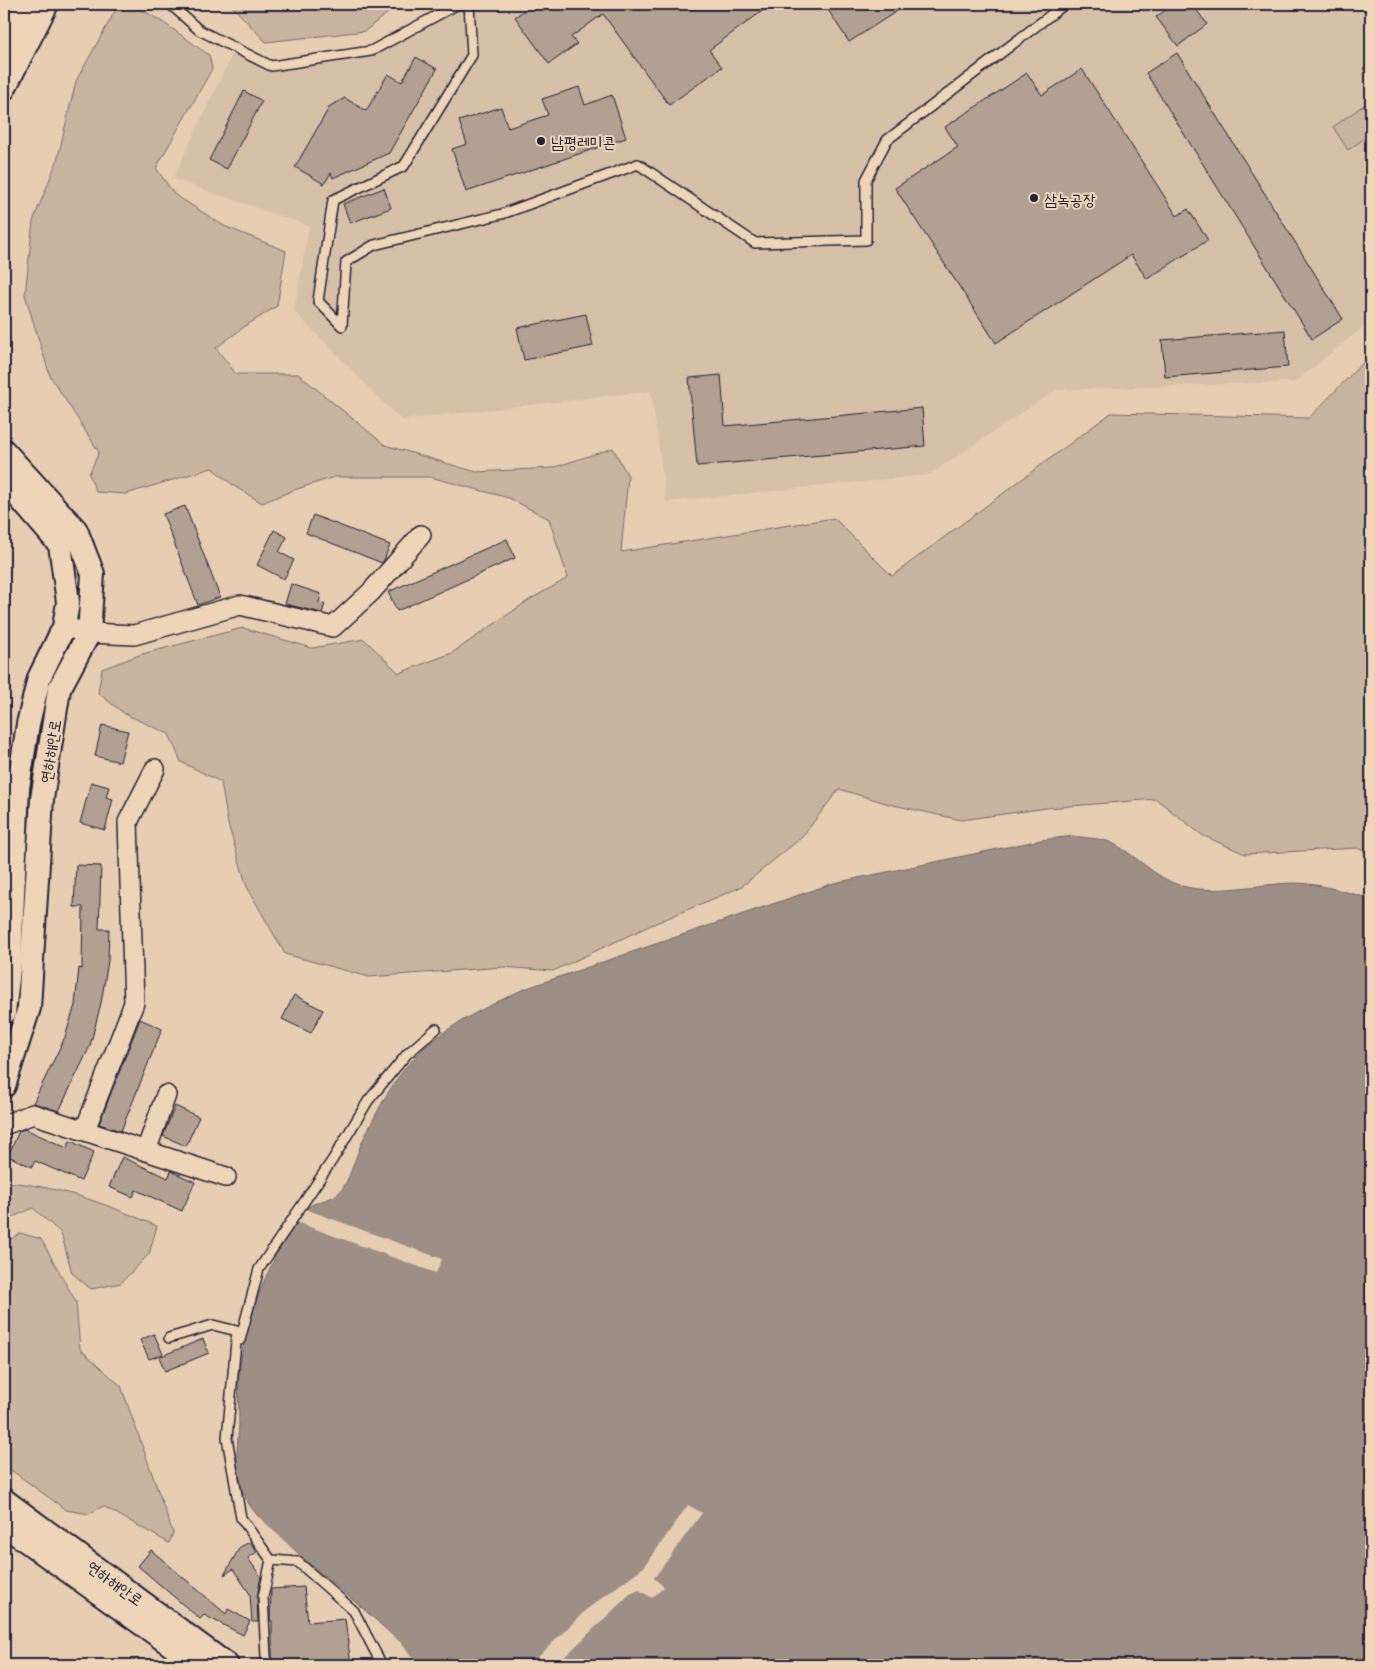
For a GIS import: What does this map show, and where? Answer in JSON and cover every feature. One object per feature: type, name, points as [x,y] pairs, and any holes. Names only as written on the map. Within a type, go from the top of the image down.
[{"type":"street","points":[[4,44],[23,4]]},
{"type":"street","points":[[4,88],[46,4]]},
{"type":"street","name":"연하해안로","points":[[4,451],[76,530],[93,574],[89,633],[59,689],[42,799],[29,1008],[4,1086]]},
{"type":"street","name":"연하해안로","points":[[4,480],[60,545],[68,602],[64,627],[39,678],[28,724],[18,788],[10,960],[4,1014]]},
{"type":"street","points":[[64,627],[89,633],[134,635],[240,605],[333,627],[370,592],[421,534]]},
{"type":"street","points":[[85,1130],[134,1002],[128,822],[155,768]]},
{"type":"street","points":[[146,1151],[166,1095]]},
{"type":"street","points":[[4,1125],[33,1114],[226,1177]]},
{"type":"street","name":"연하해안로","points":[[4,1500],[226,1665]]},
{"type":"street","name":"연하해안로","points":[[4,1525],[198,1665]]},
{"type":"lane","points":[[170,4],[199,30],[271,66],[371,51],[458,4]]},
{"type":"lane","points":[[469,4],[472,55],[404,166],[333,200],[318,301],[342,326],[346,262],[374,245],[502,214],[638,164],[755,243],[866,240],[866,180],[887,140],[1065,4]]},
{"type":"lane","points":[[232,1367],[259,1269],[333,1159],[368,1101],[407,1054],[436,1029]]},
{"type":"lane","points":[[169,1338],[213,1325],[237,1331],[232,1367],[227,1438],[241,1518],[271,1560],[263,1597],[268,1665]]},
{"type":"lane","points":[[271,1560],[298,1562],[354,1611],[382,1665]]},
{"type":"shaded area","points":[[119,4],[141,10],[153,16],[209,55],[212,69],[156,168],[174,194],[224,226],[286,251],[277,306],[216,348],[236,374],[298,374],[385,445],[476,472],[552,468],[613,448],[628,476],[621,552],[834,518],[892,576],[1111,413],[1309,418],[1371,354],[1371,855],[1358,848],[1245,854],[1202,835],[1156,799],[1047,808],[961,820],[889,804],[839,789],[802,837],[741,887],[649,926],[553,971],[503,967],[369,977],[285,954],[247,887],[228,824],[221,782],[181,762],[169,734],[125,714],[98,693],[102,669],[142,654],[243,628],[312,648],[364,639],[399,673],[452,653],[529,600],[568,578],[549,519],[509,498],[430,477],[334,477],[262,503],[234,486],[212,468],[126,494],[96,492],[89,474],[99,452],[50,376],[25,295],[33,221],[57,161],[76,81]]},
{"type":"shaded area","points":[[230,4],[399,4],[365,31],[266,42]]},
{"type":"shaded area","points":[[458,4],[1371,4],[1371,321],[1295,382],[1056,390],[929,475],[666,502],[651,391],[401,420],[294,311],[309,226],[173,179],[235,48],[271,66],[371,51]]},
{"type":"shaded area","points":[[1371,100],[1371,134],[1348,150],[1333,127]]},
{"type":"shaded area","points":[[1073,836],[1110,842],[1163,878],[1182,886],[1222,889],[1303,883],[1332,888],[1371,899],[1371,1665],[419,1665],[375,1619],[281,1539],[256,1513],[242,1491],[238,1473],[237,1454],[239,1374],[242,1353],[253,1310],[270,1268],[291,1230],[307,1208],[329,1199],[343,1188],[374,1117],[408,1064],[428,1044],[454,1026],[524,989],[834,883],[1041,840]]},
{"type":"shaded area","points":[[4,1182],[44,1187],[82,1197],[157,1226],[149,1254],[121,1283],[91,1289],[72,1273],[61,1233],[33,1208],[4,1221]]},
{"type":"shaded area","points":[[20,1233],[41,1239],[76,1302],[80,1349],[121,1386],[173,1533],[169,1543],[103,1506],[89,1514],[66,1510],[4,1465],[4,1244]]},
{"type":"pier","points":[[305,1209],[442,1259],[436,1273],[296,1222]]},
{"type":"pier","points":[[688,1505],[702,1513],[654,1578],[664,1587],[652,1598],[639,1590],[630,1594],[556,1665],[530,1665],[587,1609],[645,1566]]},
{"type":"pier","points":[[259,1517],[312,1567],[401,1643],[419,1665],[415,1665],[400,1645],[279,1540],[260,1522]]},
{"type":"building","points":[[533,4],[772,4],[709,50],[722,67],[669,105],[603,14],[571,37],[577,44],[549,64],[515,17]]},
{"type":"building","points":[[824,4],[908,4],[849,42]]},
{"type":"building","points":[[1174,4],[1192,4],[1207,24],[1178,46],[1156,17]]},
{"type":"building","points":[[1177,53],[1343,319],[1312,339],[1146,73]]},
{"type":"building","points":[[416,57],[437,69],[389,153],[333,178],[331,173],[324,184],[295,167],[330,106],[345,98],[366,111],[388,74],[402,82]]},
{"type":"building","name":"삼녹공장","points":[[1082,69],[1177,216],[1188,209],[1208,240],[1147,279],[1131,255],[996,343],[895,188],[958,147],[945,127],[1027,73],[1042,95]]},
{"type":"building","name":"남평레미콘","points":[[579,87],[585,105],[612,95],[626,138],[466,192],[452,149],[467,144],[459,121],[501,107],[508,128],[548,115],[542,99]]},
{"type":"building","points":[[244,91],[262,101],[227,169],[209,160]]},
{"type":"building","points":[[384,188],[391,208],[350,223],[343,204]]},
{"type":"building","points":[[586,314],[593,346],[524,360],[517,328]]},
{"type":"building","points":[[1285,330],[1288,367],[1165,377],[1162,340]]},
{"type":"building","points":[[721,375],[725,426],[922,408],[925,446],[697,466],[689,378]]},
{"type":"building","points":[[185,506],[220,597],[198,605],[163,514]]},
{"type":"building","points":[[313,515],[390,545],[384,560],[382,563],[306,533]]},
{"type":"building","points":[[274,530],[287,537],[279,552],[294,560],[284,579],[257,565]]},
{"type":"building","points":[[507,539],[515,558],[397,611],[388,592]]},
{"type":"building","points":[[291,584],[321,594],[319,603],[325,604],[322,613],[285,604]]},
{"type":"building","points":[[102,725],[128,731],[120,762],[95,756]]},
{"type":"building","points":[[91,782],[109,787],[106,797],[113,799],[105,830],[80,823]]},
{"type":"building","points":[[76,865],[101,866],[99,929],[109,929],[108,961],[101,1003],[90,1046],[59,1111],[33,1103],[65,1037],[75,1005],[79,968],[82,969],[83,907],[74,907]]},
{"type":"building","points":[[294,995],[323,1010],[311,1033],[282,1019]]},
{"type":"building","points":[[140,1019],[162,1029],[121,1131],[99,1124]]},
{"type":"building","points":[[175,1106],[199,1117],[186,1146],[163,1136]]},
{"type":"building","points":[[25,1129],[67,1148],[70,1141],[94,1152],[81,1181],[35,1161],[32,1167],[8,1156],[19,1131]]},
{"type":"building","points":[[122,1157],[168,1178],[171,1171],[195,1182],[182,1211],[136,1190],[133,1197],[109,1187]]},
{"type":"building","points":[[154,1334],[163,1354],[149,1359],[140,1340]]},
{"type":"building","points":[[203,1339],[209,1353],[165,1371],[159,1357]]},
{"type":"building","points":[[250,1542],[257,1552],[248,1558],[261,1577],[257,1597],[258,1622],[252,1622],[250,1594],[233,1569],[224,1575],[240,1547]]},
{"type":"building","points":[[151,1550],[226,1614],[228,1609],[250,1621],[243,1635],[204,1615],[200,1619],[138,1566]]},
{"type":"building","points":[[304,1587],[308,1622],[345,1619],[351,1665],[275,1665],[272,1656],[272,1621],[270,1621],[271,1589]]},
{"type":"place","name":"남평레미콘","points":[[541,141]]},
{"type":"place","name":"삼녹공장","points":[[1034,198]]}]
